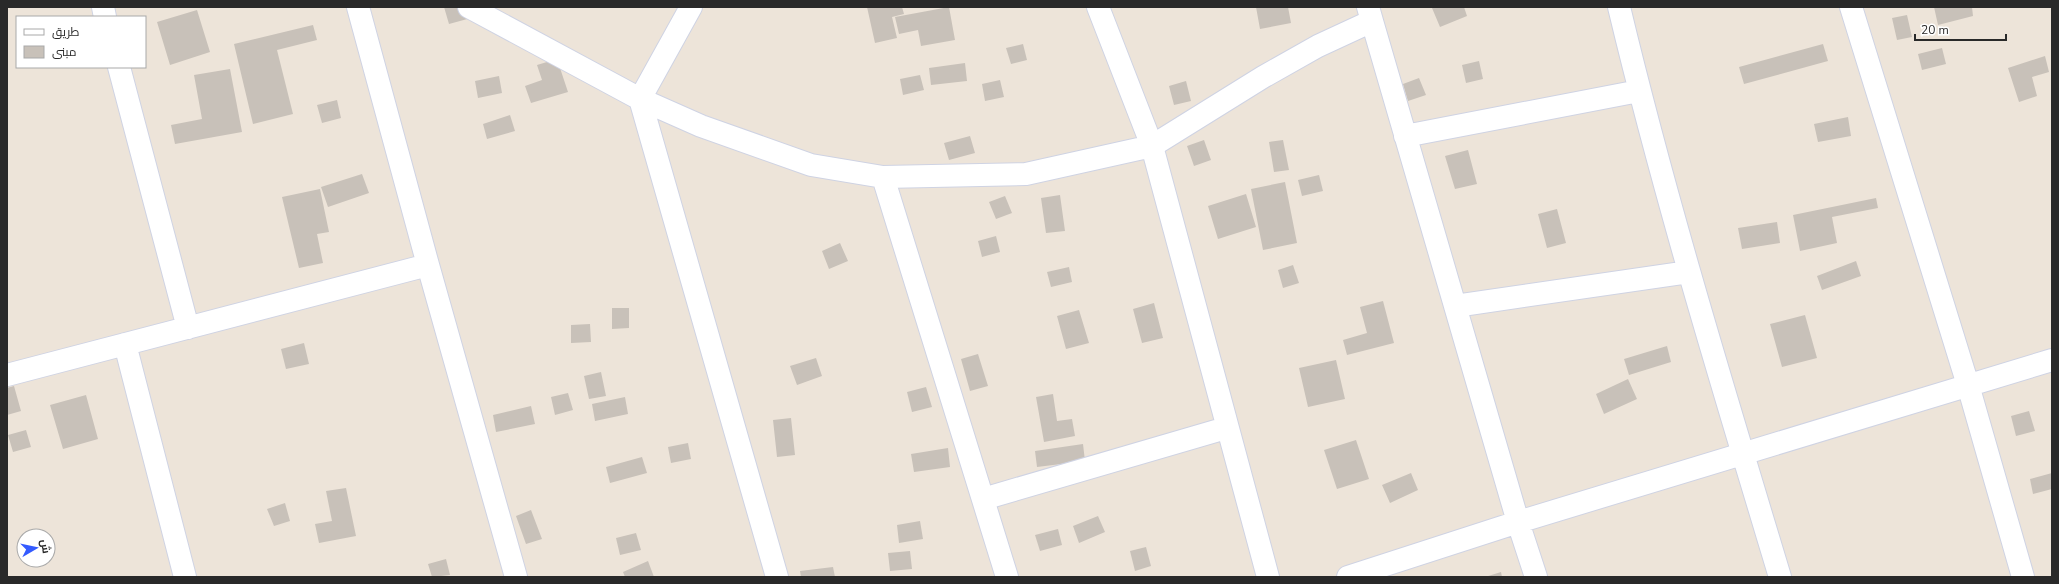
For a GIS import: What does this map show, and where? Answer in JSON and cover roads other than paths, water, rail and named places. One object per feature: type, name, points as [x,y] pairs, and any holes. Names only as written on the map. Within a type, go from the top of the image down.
[{"type":"street","points":[[358,7],[428,265],[516,577]]},
{"type":"street","points":[[469,7],[640,99],[700,126],[811,165],[883,177],[1026,174],[1152,146],[1263,77],[1370,14],[1518,522],[1536,577]]},
{"type":"street","points":[[691,7],[640,99],[777,577]]},
{"type":"street","points":[[1098,7],[1152,146],[1226,428],[1268,577]]},
{"type":"street","points":[[1619,7],[1639,91],[1689,272],[1780,577]]},
{"type":"street","points":[[1851,7],[1968,385],[2023,577]]},
{"type":"street","points":[[119,68],[188,328]]},
{"type":"street","points":[[1405,136],[1639,91]]},
{"type":"street","points":[[883,177],[1007,577]]},
{"type":"street","points":[[7,375],[428,265]]},
{"type":"street","points":[[1455,306],[1689,272]]},
{"type":"street","points":[[125,344],[184,577]]},
{"type":"street","points":[[1348,577],[1518,522],[2052,360]]},
{"type":"street","points":[[983,499],[1226,428]]}]
